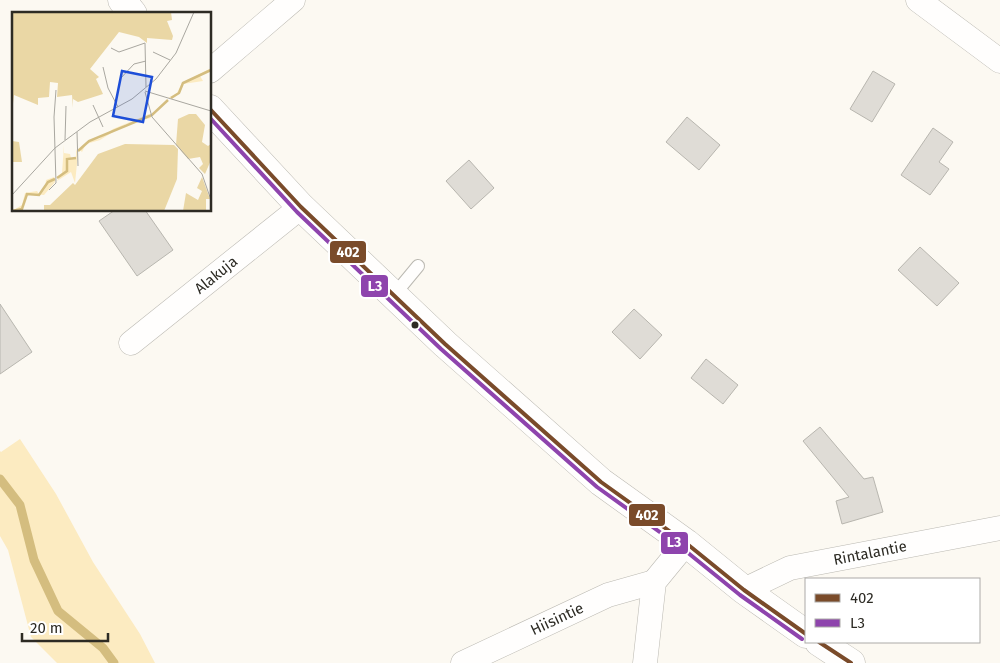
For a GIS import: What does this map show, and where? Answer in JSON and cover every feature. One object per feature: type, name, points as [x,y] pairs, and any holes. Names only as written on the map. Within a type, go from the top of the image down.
[{"type":"main road","points":[[122,0],[131,12]]},
{"type":"main road","points":[[211,110],[301,207],[445,344],[600,482],[686,542],[744,590],[805,633]]},
{"type":"main road","points":[[821,643],[851,663]]},
{"type":"street","points":[[211,70],[293,0]]},
{"type":"street","points":[[918,0],[1000,61]]},
{"type":"street","name":"Alakuja","points":[[131,343],[301,207]]},
{"type":"street","name":"Rintalantie","points":[[744,590],[790,568],[1000,528]]},
{"type":"street","points":[[645,663],[654,582],[686,542]]},
{"type":"street","name":"Hiisintie","points":[[463,663],[608,595],[654,582]]},
{"type":"lane","points":[[394,295],[418,266]]},
{"type":"shaded area","points":[[20,439],[56,494],[93,562],[140,634],[155,663],[57,663],[31,637],[8,550],[0,536],[0,451]]},
{"type":"building","points":[[873,71],[895,84],[872,122],[850,109]]},
{"type":"building","points":[[687,117],[720,145],[699,170],[666,142]]},
{"type":"building","points":[[933,128],[953,142],[939,162],[949,169],[930,195],[901,175]]},
{"type":"building","points":[[469,160],[494,188],[471,209],[446,181]]},
{"type":"building","points":[[114,211],[146,211],[173,250],[137,276],[99,221]]},
{"type":"building","points":[[920,247],[959,283],[937,306],[898,270]]},
{"type":"building","points":[[0,304],[32,352],[0,374]]},
{"type":"building","points":[[634,309],[662,335],[640,359],[612,332]]},
{"type":"building","points":[[706,359],[738,385],[723,404],[691,378]]},
{"type":"building","points":[[820,427],[864,479],[873,477],[883,512],[842,524],[836,501],[849,497],[803,441]]},
{"type":"waterway","points":[[0,479],[20,505],[34,560],[58,611],[103,648],[114,663]]},
{"type":"transit line","name":"402","points":[[211,110],[301,207],[445,344],[601,482],[686,543],[744,590],[805,633]]},
{"type":"transit line","name":"L3","points":[[211,119],[297,212],[441,349],[597,487],[682,548],[740,595],[802,639]]},
{"type":"transit line","name":"402","points":[[821,643],[851,663]]}]
